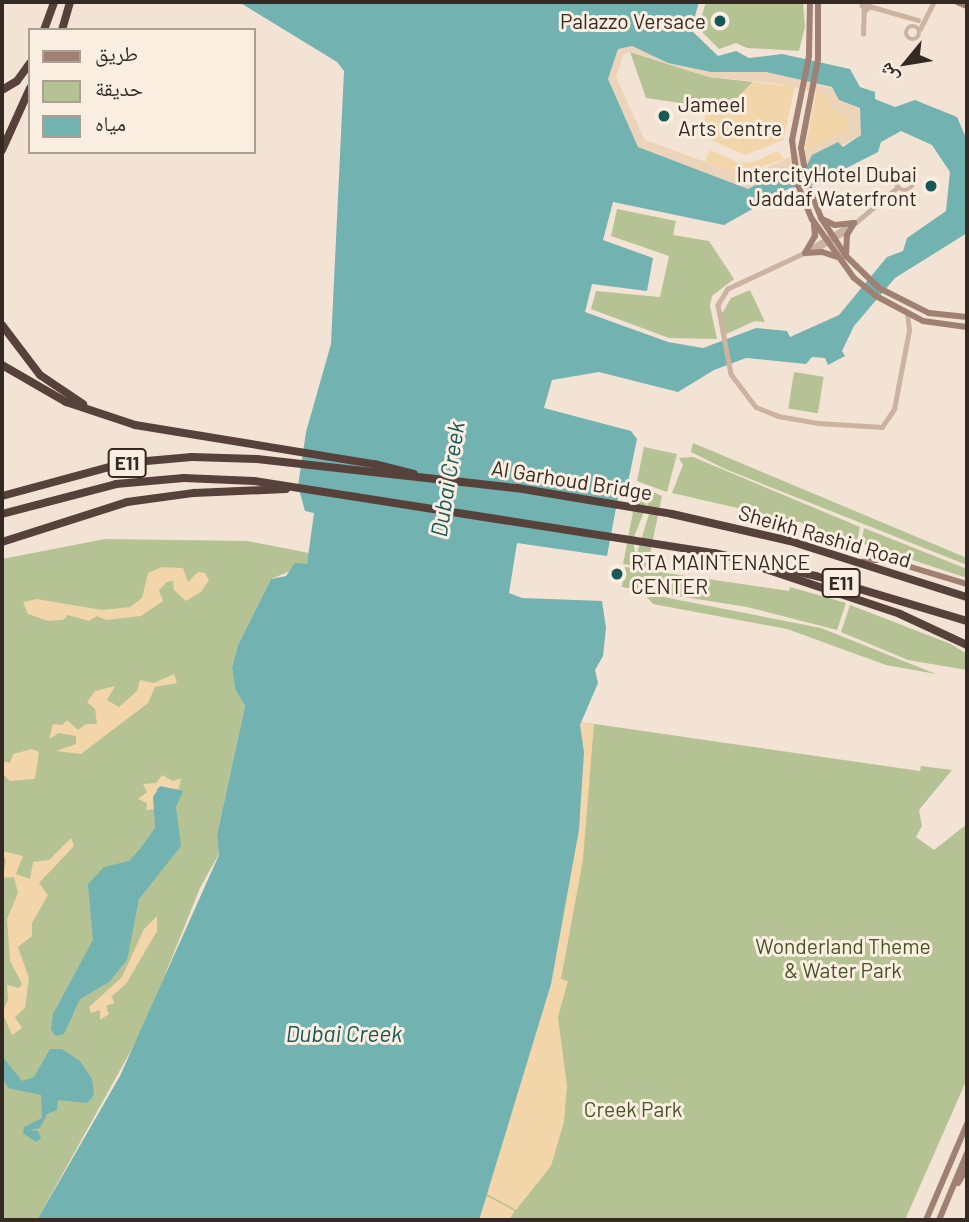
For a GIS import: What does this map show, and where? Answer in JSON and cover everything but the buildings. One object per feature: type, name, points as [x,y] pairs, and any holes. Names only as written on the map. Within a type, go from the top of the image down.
[{"type":"highway","points":[[45,28],[54,2]]},
{"type":"highway","points":[[63,28],[70,2]]},
{"type":"highway","points":[[2,90],[17,81],[28,67]]},
{"type":"highway","points":[[2,150],[28,92]]},
{"type":"highway","points":[[2,325],[40,375],[94,412]]},
{"type":"highway","points":[[2,365],[39,389],[94,412],[149,428],[374,464],[423,478]]},
{"type":"highway","name":"Al Garhoud Bridge","points":[[2,496],[124,463],[192,457],[257,459],[423,478],[671,514]]},
{"type":"highway","name":"E11","points":[[2,514],[116,484],[184,478],[254,481],[286,489]]},
{"type":"highway","points":[[2,542],[127,502],[194,493],[253,493],[286,489]]},
{"type":"highway","name":"Sheikh Rashid Road","points":[[286,489],[666,544],[816,576],[967,621]]},
{"type":"highway","name":"Sheikh Rashid Road","points":[[671,514],[790,541],[967,597]]},
{"type":"highway","points":[[743,559],[767,573],[919,621],[967,645]]},
{"type":"street","points":[[805,253],[815,236],[812,219],[798,185],[793,155],[798,100],[810,45],[810,2]]},
{"type":"street","points":[[818,2],[820,44],[801,148],[807,183],[829,240]]},
{"type":"street","points":[[926,2],[920,18],[919,38],[911,40],[906,32],[920,18],[934,2]]},
{"type":"street","points":[[957,2],[967,6]]},
{"type":"street","points":[[863,34],[867,6],[920,18]]},
{"type":"street","points":[[912,26],[920,30]]},
{"type":"street","points":[[898,187],[829,240],[728,289],[718,305],[719,321],[731,374],[747,399],[771,414],[875,429],[892,416],[909,330],[907,314]]},
{"type":"street","points":[[821,218],[835,225],[854,223]]},
{"type":"street","points":[[812,219],[842,257],[854,278],[899,310],[923,321],[967,327]]},
{"type":"street","points":[[842,257],[846,239],[854,223]]},
{"type":"street","points":[[805,253],[826,252],[842,257],[901,301],[936,314],[967,317]]},
{"type":"street","points":[[909,330],[923,321]]},
{"type":"street","points":[[860,562],[884,559],[967,584]]},
{"type":"street","points":[[926,1220],[967,1125]]},
{"type":"street","points":[[939,1220],[967,1153]]},
{"type":"street","points":[[954,1186],[967,1168]]},
{"type":"green space","points":[[706,2],[803,2],[805,27],[799,51],[747,48],[736,43],[719,49],[698,28]]},
{"type":"green space","points":[[630,52],[709,77],[753,82],[731,104],[708,107],[646,98]]},
{"type":"green space","points":[[617,209],[676,221],[673,235],[709,241],[734,279],[712,296],[710,306],[717,339],[669,338],[591,309],[596,291],[660,297],[669,256],[611,236]]},
{"type":"green space","points":[[750,290],[765,322],[755,321],[726,334],[721,315],[731,298]]},
{"type":"green space","points":[[794,372],[824,377],[818,413],[788,409]]},
{"type":"green space","points":[[693,443],[967,558],[967,565],[725,469],[691,452]]},
{"type":"green space","points":[[644,447],[677,454],[667,492],[637,481]]},
{"type":"green space","points":[[693,457],[860,527],[857,542],[803,527],[803,523],[672,493],[683,465],[679,458]]},
{"type":"green space","points":[[638,486],[644,488],[646,507],[633,539],[637,566],[623,564]]},
{"type":"green space","points":[[645,488],[662,496],[647,568],[638,566],[637,553],[649,514]]},
{"type":"green space","points":[[864,528],[967,569],[967,578],[861,543]]},
{"type":"green space","points":[[105,539],[247,541],[309,553],[307,564],[271,579],[238,645],[232,668],[235,689],[245,706],[217,835],[219,854],[200,888],[144,1027],[37,1220],[2,1220],[2,559]]},
{"type":"green space","points":[[625,567],[789,591],[790,587],[846,603],[837,630],[747,607],[622,587]]},
{"type":"green space","points":[[643,593],[821,628],[936,674],[886,665],[787,629],[653,604]]},
{"type":"green space","points":[[850,605],[951,644],[967,654],[967,670],[908,660],[841,632]]},
{"type":"green space","points":[[581,722],[920,771],[921,766],[952,770],[919,810],[922,826],[916,837],[934,850],[967,824],[967,1079],[905,1220],[479,1220],[551,984],[574,855]]},
{"type":"sand","points":[[753,82],[795,87],[783,140],[745,155],[700,135],[708,107],[731,104]]},
{"type":"sand","points":[[816,92],[826,94],[848,116],[848,130],[805,150]]},
{"type":"sand","points":[[710,150],[739,163],[754,162],[777,151],[785,159],[741,173],[705,162]]},
{"type":"sand","points":[[162,567],[183,568],[188,582],[198,572],[205,573],[209,580],[201,592],[186,601],[174,590],[173,581],[167,582],[159,590],[163,601],[141,616],[106,620],[97,616],[89,621],[68,615],[63,620],[48,621],[28,614],[23,602],[37,599],[102,610],[130,607],[142,598],[148,573]]},
{"type":"sand","points":[[174,674],[177,683],[155,687],[148,703],[81,754],[56,751],[76,744],[76,736],[59,733],[49,739],[53,724],[62,725],[67,720],[78,730],[86,724],[97,724],[95,709],[87,702],[95,691],[115,686],[107,700],[119,707],[137,691],[140,680],[154,683]]},
{"type":"sand","points":[[581,722],[594,724],[583,860],[561,979],[568,981],[558,1017],[567,1086],[564,1122],[551,1166],[516,1210],[487,1194],[551,984],[579,829]]},
{"type":"sand","points":[[32,749],[39,752],[35,779],[10,781],[2,773],[2,761],[10,763],[13,754]]},
{"type":"sand","points":[[162,775],[173,781],[181,778],[179,789],[157,788],[154,809],[146,810],[147,803],[138,799],[147,792],[143,784],[156,783]]},
{"type":"sand","points":[[71,838],[74,846],[39,883],[48,895],[32,923],[32,936],[18,947],[29,978],[25,1008],[15,1017],[22,1028],[12,1035],[2,1012],[8,1000],[7,985],[19,988],[22,984],[10,961],[7,919],[18,893],[14,877],[2,878],[6,861],[2,851],[23,856],[16,874],[30,879],[33,862],[49,860]]},
{"type":"sand","points":[[157,916],[157,931],[126,984],[112,996],[114,1003],[106,1006],[109,1014],[100,1020],[100,1010],[91,1013],[89,1007],[122,977],[144,929]]},
{"type":"sand","points":[[487,1196],[515,1211],[509,1220],[479,1220]]},
{"type":"shaded area","points":[[632,46],[668,63],[711,72],[766,72],[832,88],[839,100],[860,108],[861,135],[807,165],[782,170],[747,189],[638,147],[608,79],[618,49]],"holes":[[[630,52],[709,77],[773,83],[825,94],[833,111],[848,116],[848,130],[760,171],[741,173],[645,140],[616,77],[624,54]]]},
{"type":"water","name":"Dubai Creek","points":[[239,2],[699,2],[691,30],[718,56],[736,51],[749,58],[782,54],[850,69],[860,87],[875,92],[875,99],[895,107],[915,100],[957,117],[967,140],[967,233],[895,278],[854,326],[842,351],[845,356],[828,365],[825,358],[812,357],[806,364],[746,358],[714,370],[678,392],[599,372],[552,380],[544,408],[631,431],[637,439],[627,487],[620,487],[607,556],[517,543],[509,593],[522,598],[602,601],[606,628],[603,656],[595,670],[598,683],[580,725],[584,752],[579,829],[551,984],[479,1220],[37,1220],[120,1076],[219,855],[217,835],[245,706],[235,689],[232,668],[238,645],[271,579],[286,576],[295,563],[307,564],[314,513],[305,511],[298,486],[306,432],[331,344],[344,71],[337,62]],"holes":[[[632,46],[668,63],[711,72],[766,72],[832,87],[839,100],[860,108],[861,135],[843,147],[838,142],[812,155],[807,165],[782,170],[748,189],[638,147],[608,79],[618,49]],[[901,131],[932,145],[950,172],[946,211],[907,238],[903,251],[887,257],[839,315],[790,337],[787,331],[756,328],[703,348],[668,342],[585,312],[592,284],[647,291],[653,258],[603,240],[613,202],[724,225],[790,188],[813,185],[878,152],[881,142]]]},
{"type":"water","points":[[160,786],[183,791],[176,807],[181,846],[139,899],[127,960],[109,982],[80,999],[64,1034],[55,1036],[51,1029],[53,1014],[93,940],[88,884],[104,867],[129,861],[140,849],[155,828],[153,797]]},
{"type":"water","points":[[50,1049],[62,1049],[80,1061],[92,1079],[94,1095],[87,1103],[58,1100],[57,1110],[47,1114],[40,1128],[30,1130],[38,1131],[41,1138],[36,1142],[23,1133],[24,1127],[42,1118],[41,1095],[8,1088],[2,1077],[2,1056],[22,1081],[34,1077]]},
{"type":"place","name":"Palazzo Versace","points":[[720,21]]},
{"type":"place","name":"Jameel Arts Centre","points":[[664,116]]},
{"type":"place","name":"IntercityHotel Dubai Jaddaf Waterfront","points":[[931,186]]},
{"type":"place","name":"RTA MAINTENANCE CENTER","points":[[617,574]]},
{"type":"park label","name":"Wonderland Theme & Water Park","points":[[843,958]]},
{"type":"park label","name":"Creek Park","points":[[633,1109]]}]
